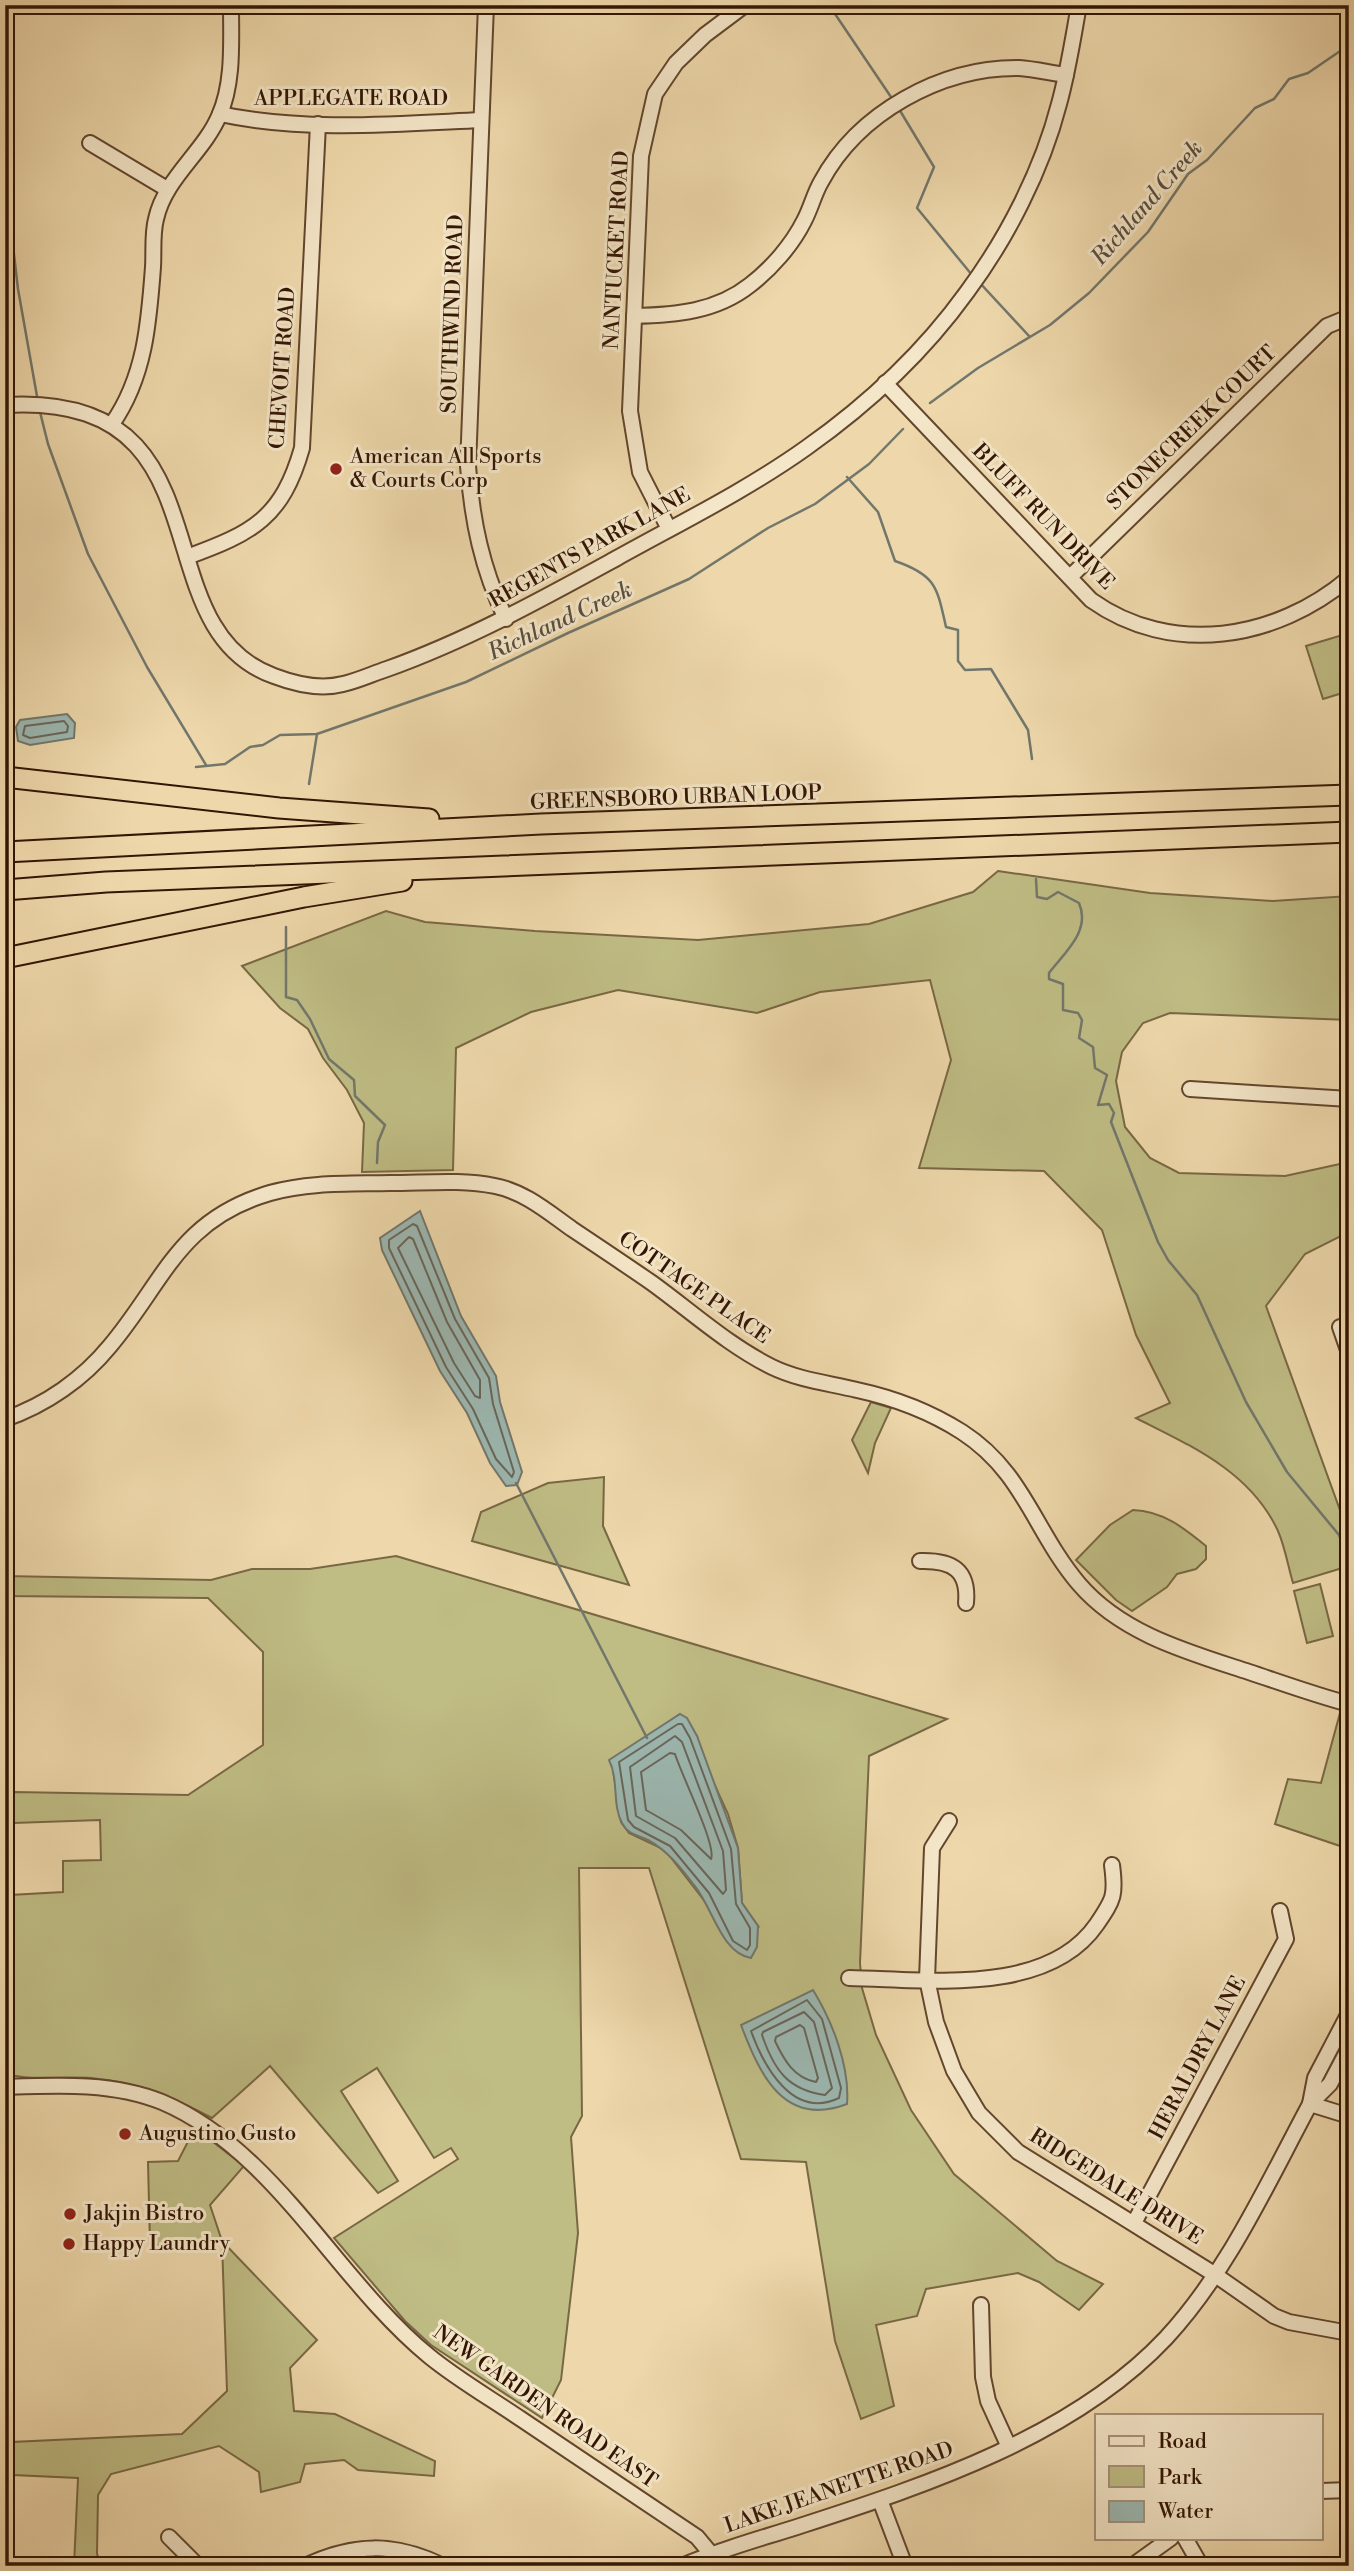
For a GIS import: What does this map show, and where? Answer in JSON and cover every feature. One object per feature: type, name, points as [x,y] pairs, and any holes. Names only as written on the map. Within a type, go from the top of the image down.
[{"type":"highway","points":[[10,780],[279,808],[541,824]]},
{"type":"highway","name":"GREENSBORO URBAN LOOP","points":[[5,852],[541,824],[660,822],[1349,794]]},
{"type":"highway","points":[[5,890],[106,883],[1349,832]]},
{"type":"highway","points":[[5,958],[304,897],[504,866]]},
{"type":"street","points":[[112,424],[133,384],[149,328],[156,219],[167,190],[205,140],[220,114],[228,76],[231,5]]},
{"type":"street","name":"SOUTHWIND ROAD","points":[[486,5],[468,466],[471,511],[481,561],[506,619]]},
{"type":"street","name":"NANTUCKET ROAD","points":[[669,529],[640,472],[630,411],[642,156],[655,94],[676,63],[705,35],[745,5]]},
{"type":"street","name":"REGENTS PARK LANE","points":[[5,405],[50,404],[112,424],[142,454],[162,483],[195,584],[227,645],[270,675],[304,685],[340,685],[429,654],[506,619],[669,529],[804,450],[885,383],[942,324],[984,267],[1036,170],[1058,108],[1079,5]]},
{"type":"street","points":[[634,316],[685,314],[716,303],[748,287],[770,267],[792,240],[804,221],[821,182],[840,154],[862,128],[893,105],[929,87],[971,75],[1018,68],[1066,75]]},
{"type":"street","name":"APPLEGATE ROAD","points":[[220,114],[257,122],[318,124],[481,120]]},
{"type":"street","name":"CHEVOIT ROAD","points":[[187,557],[234,540],[254,528],[270,514],[295,474],[302,448],[318,124]]},
{"type":"street","points":[[90,143],[167,190]]},
{"type":"street","name":"STONECREEK COURT","points":[[1070,578],[1327,326],[1349,317]]},
{"type":"street","name":"BLUFF RUN DRIVE","points":[[885,383],[1091,600],[1116,618],[1148,630],[1186,635],[1228,633],[1271,623],[1317,603],[1349,578]]},
{"type":"street","points":[[1190,1089],[1349,1100]]},
{"type":"street","name":"COTTAGE PLACE","points":[[5,1419],[56,1394],[96,1363],[175,1254],[212,1222],[250,1200],[288,1189],[333,1184],[457,1182],[496,1186],[524,1196],[653,1284],[736,1346],[774,1368],[823,1385],[899,1401],[963,1432],[996,1458],[1017,1483],[1064,1564],[1081,1587],[1138,1630],[1191,1653],[1349,1704]]},
{"type":"street","points":[[1340,1327],[1349,1353]]},
{"type":"street","points":[[920,1561],[945,1562],[960,1573],[967,1584],[966,1604]]},
{"type":"street","name":"RIDGEDALE DRIVE","points":[[949,1821],[932,1848],[927,1979],[936,2022],[954,2071],[979,2113],[1018,2152],[1214,2274],[1274,2316],[1289,2322],[1349,2333]]},
{"type":"street","points":[[849,1978],[996,1978],[1037,1969],[1064,1957],[1089,1936],[1108,1909],[1116,1891],[1112,1865]]},
{"type":"street","name":"HERALDRY LANE","points":[[1134,2223],[1286,1939],[1280,1911]]},
{"type":"street","name":"LAKE JEANETTE ROAD","points":[[1310,2104],[1315,2078],[1349,2013]]},
{"type":"street","name":"LAKE JEANETTE ROAD","points":[[682,2566],[714,2560],[880,2500],[1009,2447],[1076,2409],[1118,2380],[1166,2338],[1225,2261],[1310,2104],[1330,2084],[1349,2048]]},
{"type":"street","name":"NEW GARDEN ROAD EAST","points":[[5,2087],[92,2087],[123,2091],[162,2102],[204,2126],[252,2164],[386,2318],[430,2357],[697,2537],[714,2560]]},
{"type":"street","points":[[1310,2104],[1349,2116]]},
{"type":"street","points":[[981,2305],[983,2377],[988,2401],[1009,2447]]},
{"type":"street","points":[[1322,2491],[1349,2490]]},
{"type":"street","points":[[880,2500],[905,2566]]},
{"type":"street","points":[[169,2537],[198,2566]]},
{"type":"street","points":[[1132,2566],[1168,2540]]},
{"type":"street","points":[[1186,2540],[1201,2566]]},
{"type":"street","points":[[304,2566],[325,2556],[373,2546],[413,2553],[443,2566]]},
{"type":"green space","points":[[1349,633],[1349,691],[1323,699],[1306,646]]},
{"type":"green space","points":[[998,871],[1150,893],[1273,901],[1349,896],[1349,1020],[1170,1013],[1143,1023],[1122,1052],[1116,1081],[1125,1127],[1150,1158],[1179,1173],[1285,1176],[1349,1162],[1349,1232],[1305,1254],[1266,1306],[1349,1535],[1349,1566],[1293,1583],[1278,1531],[1252,1492],[1217,1462],[1136,1418],[1170,1403],[1136,1335],[1102,1230],[1044,1171],[919,1168],[951,1060],[930,980],[820,992],[757,1013],[618,990],[531,1012],[456,1048],[453,1170],[362,1172],[364,1123],[347,1090],[323,1058],[308,1029],[280,1008],[242,966],[386,911],[425,922],[698,940],[869,924],[973,892]]},
{"type":"green space","points":[[871,1402],[891,1408],[875,1443],[868,1473],[852,1440]]},
{"type":"green space","points":[[604,1477],[603,1526],[629,1585],[472,1541],[481,1512],[548,1483]]},
{"type":"green space","points":[[1133,1510],[1163,1517],[1181,1527],[1206,1546],[1206,1559],[1196,1569],[1177,1574],[1167,1587],[1132,1611],[1116,1600],[1076,1560],[1110,1525]]},
{"type":"green space","points":[[396,1556],[947,1719],[869,1756],[860,1963],[862,1988],[876,2035],[911,2110],[954,2174],[1057,2261],[1103,2284],[1079,2310],[1039,2282],[1018,2273],[926,2289],[917,2316],[876,2325],[894,2406],[861,2419],[835,2341],[806,2162],[741,2159],[649,1868],[579,1868],[582,2116],[571,2137],[578,2233],[561,2380],[542,2418],[431,2345],[405,2321],[334,2238],[458,2159],[451,2148],[434,2158],[377,2068],[341,2091],[398,2181],[378,2193],[270,2066],[212,2118],[169,2097],[124,2083],[91,2078],[37,2078],[5,2074],[5,1964],[10,1895],[63,1892],[63,1861],[101,1860],[100,1820],[14,1823],[14,1792],[188,1795],[263,1745],[263,1652],[208,1598],[5,1596],[5,1576],[211,1580],[252,1569],[310,1569]],"holes":[[[680,1714],[697,1736],[704,1762],[728,1814],[738,1848],[742,1903],[758,1926],[713,1912],[665,1850],[629,1833],[621,1822],[613,1770],[647,1737]]]},
{"type":"green space","points":[[1320,1584],[1333,1636],[1307,1643],[1294,1591]]},
{"type":"green space","points":[[1340,1713],[1349,1715],[1349,1849],[1275,1824],[1288,1779],[1321,1783]]},
{"type":"green space","points":[[195,2128],[244,2166],[210,2205],[222,2241],[317,2340],[290,2368],[294,2411],[335,2414],[435,2461],[434,2476],[358,2470],[344,2460],[305,2464],[300,2482],[261,2492],[259,2472],[219,2446],[111,2474],[98,2495],[97,2554],[102,2566],[74,2566],[78,2478],[13,2475],[12,2442],[182,2434],[227,2391],[222,2242],[150,2245],[148,2162],[178,2161]]},
{"type":"water","points":[[67,714],[75,723],[74,738],[30,745],[18,741],[16,727],[20,720]]},
{"type":"water","points":[[420,1211],[461,1316],[496,1376],[500,1402],[522,1472],[517,1485],[506,1486],[490,1463],[467,1413],[440,1371],[382,1250],[380,1238]]},
{"type":"water","points":[[680,1714],[687,1718],[697,1736],[738,1848],[742,1903],[758,1926],[757,1947],[751,1958],[732,1948],[701,1895],[674,1860],[655,1844],[627,1830],[619,1816],[614,1776],[609,1760]]},
{"type":"water","points":[[813,1990],[838,2044],[846,2075],[847,2104],[825,2110],[807,2109],[791,2103],[778,2092],[757,2062],[741,2025]]},
{"type":"waterway","points":[[829,5],[893,100]]},
{"type":"waterway","name":"Richland Creek","points":[[930,403],[978,368],[1050,325],[1089,293],[1148,232],[1188,174],[1207,160],[1255,108],[1274,99],[1289,79],[1308,73],[1349,45]]},
{"type":"waterway","points":[[899,109],[934,167],[917,208],[972,275]]},
{"type":"waterway","points":[[5,177],[18,289],[38,402]]},
{"type":"waterway","points":[[979,282],[1029,336]]},
{"type":"waterway","points":[[40,412],[48,444],[88,554],[147,667],[206,765]]},
{"type":"waterway","name":"Richland Creek","points":[[196,767],[225,764],[250,747],[263,745],[280,735],[317,734],[466,682],[689,579],[768,528],[815,504],[869,464],[903,429]]},
{"type":"waterway","points":[[847,477],[878,512],[895,561],[927,577],[937,592],[946,627],[958,630],[958,661],[965,670],[991,669],[1028,730],[1032,759]]},
{"type":"waterway","points":[[309,784],[317,734]]},
{"type":"waterway","points":[[1036,879],[1037,897],[1047,899],[1058,892],[1079,903],[1082,913],[1079,932],[1049,973],[1049,979],[1063,984],[1063,1010],[1078,1013],[1082,1020],[1079,1038],[1093,1047],[1095,1068],[1107,1075],[1098,1105],[1109,1104],[1114,1113],[1111,1122],[1158,1242],[1168,1260],[1197,1295],[1246,1402],[1287,1472],[1339,1535],[1349,1560]]},
{"type":"waterway","points":[[286,927],[286,997],[297,1000],[310,1019],[329,1059],[354,1080],[355,1096],[385,1125],[378,1142],[377,1163]]},
{"type":"waterway","points":[[516,1483],[647,1738]]},
{"type":"place","name":"American All Sports & Courts Corp","points":[[336,469]]},
{"type":"place","name":"Augustino Gusto","points":[[125,2134]]},
{"type":"place","name":"Jakjin Bistro","points":[[70,2214]]},
{"type":"place","name":"Happy Laundry","points":[[69,2244]]}]
